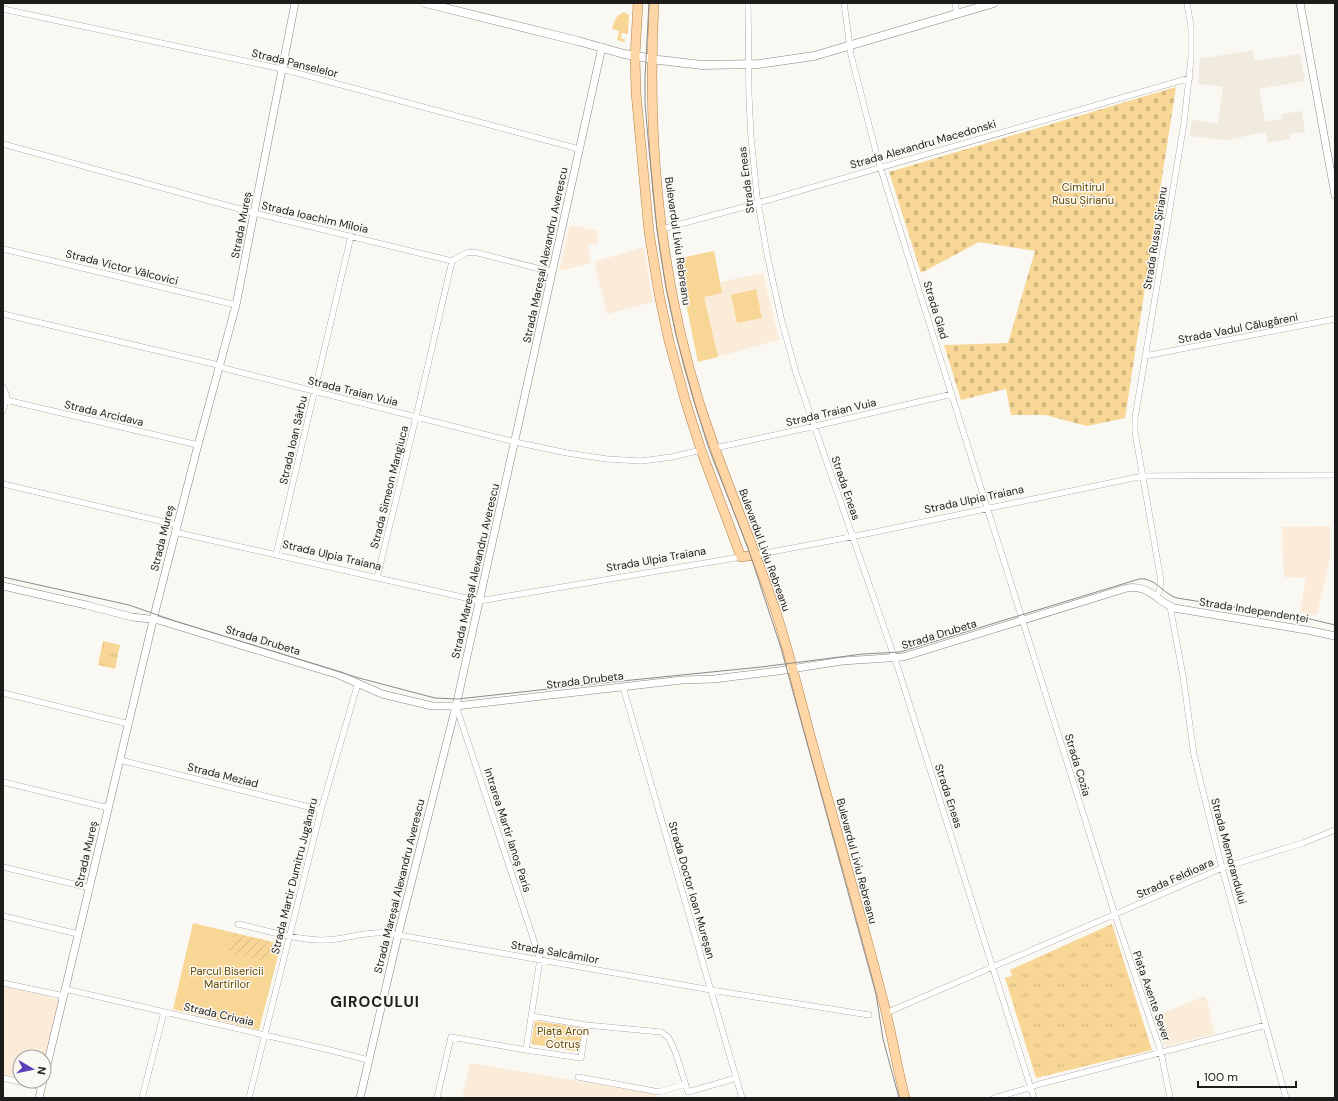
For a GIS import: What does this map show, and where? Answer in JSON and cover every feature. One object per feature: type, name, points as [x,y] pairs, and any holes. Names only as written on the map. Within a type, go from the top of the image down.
[{"type":"main road","points":[[425,3],[635,56],[702,65],[748,65],[800,58],[849,46],[994,3]]},
{"type":"main road","points":[[638,3],[635,56],[636,93],[649,232],[659,294],[669,340],[686,403],[701,450],[742,556]]},
{"type":"main road","name":"Bulevardul Liviu Rebreanu","points":[[654,3],[652,59],[654,148],[662,229],[671,287],[682,338],[699,400],[715,448],[778,616],[886,1013],[905,1098]]},
{"type":"main road","name":"Strada Ulpia Traiana","points":[[742,556],[755,555]]},
{"type":"street","name":"Strada Mureș","points":[[51,1049],[153,619],[236,305],[295,3]]},
{"type":"street","name":"Strada Eneas","points":[[748,3],[748,65],[751,138],[758,203],[781,318],[796,373],[894,658],[993,967]]},
{"type":"street","name":"Strada Glad","points":[[844,3],[849,46],[880,167],[1022,620]]},
{"type":"street","points":[[955,3],[957,14]]},
{"type":"street","name":"Strada Russu Șirianu","points":[[1143,476],[1135,432],[1135,418],[1190,78],[1191,27],[1187,3]]},
{"type":"street","points":[[1300,3],[1335,195]]},
{"type":"street","name":"Strada Panselelor","points":[[3,9],[282,68],[579,149]]},
{"type":"street","name":"Strada Mareșal Alexandru Averescu","points":[[360,1098],[398,935],[456,706],[602,48]]},
{"type":"street","name":"Strada Alexandru Macedonski","points":[[662,229],[758,203],[1190,78]]},
{"type":"street","name":"Strada Ioachim Miloia","points":[[3,144],[254,213],[452,261]]},
{"type":"street","name":"Strada Ioan Sârbu","points":[[276,554],[351,236]]},
{"type":"street","name":"Strada Victor Vâlcovici","points":[[3,249],[236,305]]},
{"type":"street","points":[[452,261],[466,253],[474,252],[552,272]]},
{"type":"street","name":"Strada Simeon Mangiuca","points":[[377,578],[452,261]]},
{"type":"street","name":"Strada Traian Vuia","points":[[3,314],[219,366],[515,442],[567,453],[599,458],[641,461],[672,457],[701,450]]},
{"type":"street","name":"Strada Vadul Călugăreni","points":[[1145,356],[1335,319]]},
{"type":"street","points":[[3,387],[6,392],[6,400],[3,411]]},
{"type":"street","name":"Strada Traian Vuia","points":[[715,448],[952,394]]},
{"type":"street","name":"Strada Arcidava","points":[[6,400],[198,445]]},
{"type":"street","name":"Strada Ulpia Traiana","points":[[755,555],[987,509],[1143,476],[1335,475]]},
{"type":"street","points":[[1143,476],[1161,581],[1160,592],[1156,596]]},
{"type":"street","name":"Strada Ulpia Traiana","points":[[3,484],[276,554],[479,601],[742,556]]},
{"type":"street","name":"Strada Drubeta","points":[[3,586],[132,617],[153,619],[339,675],[382,694],[432,706],[456,706],[682,680],[714,679],[842,661],[903,657],[1127,588],[1140,587],[1146,589],[1170,606]]},
{"type":"street","name":"Strada Independenței","points":[[1170,606],[1335,636]]},
{"type":"street","name":"Strada Memorandului","points":[[1170,606],[1183,676],[1194,754],[1222,868],[1286,1098]]},
{"type":"street","name":"Strada Cozia","points":[[1022,620],[1115,915]]},
{"type":"street","name":"Strada Martir Dumitru Jugănaru","points":[[249,1098],[321,810],[358,683]]},
{"type":"street","name":"Strada Doctor Ioan Mureșan","points":[[623,687],[742,1098]]},
{"type":"street","points":[[3,693],[128,724]]},
{"type":"street","name":"Intrarea Martir Ianoș Paris","points":[[456,706],[540,960]]},
{"type":"street","name":"Strada Meziad","points":[[120,760],[321,810]]},
{"type":"street","points":[[3,782],[109,808]]},
{"type":"street","name":"Strada Feldioara","points":[[1115,915],[1222,868],[1303,843],[1335,830]]},
{"type":"street","points":[[3,867],[90,888]]},
{"type":"street","points":[[886,1013],[897,1010],[1115,915]]},
{"type":"street","name":"Piața Axente Sever","points":[[994,1098],[1040,1084],[1161,1052],[1115,915]]},
{"type":"street","points":[[3,916],[78,934]]},
{"type":"street","name":"Strada Salcâmilor","points":[[238,924],[290,936],[319,940],[375,932],[398,935],[711,990],[869,1014]]},
{"type":"street","points":[[526,1050],[540,960]]},
{"type":"street","points":[[993,967],[1034,1098]]},
{"type":"street","name":"Strada Crivaia","points":[[3,983],[65,992],[164,1012],[368,1060]]},
{"type":"street","points":[[142,1098],[164,1012]]},
{"type":"street","points":[[531,1016],[586,1024],[661,1032],[669,1038],[676,1054],[688,1092],[736,1078]]},
{"type":"street","points":[[437,1098],[451,1037],[581,1058],[586,1024]]},
{"type":"street","points":[[1170,1098],[1161,1052],[1266,1025]]},
{"type":"street","points":[[578,1078],[659,1092],[686,1084]]},
{"type":"shaded area","points":[[1253,50],[1255,61],[1300,54],[1305,81],[1259,89],[1265,121],[1282,119],[1281,114],[1302,111],[1305,132],[1289,134],[1290,139],[1268,143],[1265,132],[1227,140],[1190,136],[1192,120],[1218,123],[1223,87],[1198,84],[1200,58]]},
{"type":"shaded area","points":[[570,225],[597,231],[598,243],[588,246],[591,263],[559,271]]},
{"type":"shaded area","points":[[644,247],[653,302],[607,314],[594,262]]},
{"type":"shaded area","points":[[714,251],[720,282],[763,273],[779,340],[698,362],[677,259]]},
{"type":"shaded area","points":[[1330,526],[1330,559],[1317,615],[1300,612],[1306,578],[1284,577],[1282,527]]},
{"type":"shaded area","points":[[3,985],[61,1000],[49,1049],[12,1049],[12,1076],[3,1074]]},
{"type":"shaded area","points":[[1205,996],[1211,1013],[1209,1014],[1215,1034],[1167,1046],[1163,1044],[1155,1016]]},
{"type":"shaded area","points":[[470,1063],[656,1094],[657,1098],[462,1098]]},
{"type":"green space","points":[[624,12],[629,16],[628,34],[622,33],[621,38],[626,40],[623,42],[617,40],[619,31],[612,29],[616,19]]},
{"type":"green space","name":"Cimitirul Rusu Șirianu","points":[[1176,87],[1125,418],[1087,426],[1045,415],[1011,415],[1006,389],[961,400],[944,345],[1008,343],[1035,251],[979,242],[921,273],[889,172]]},
{"type":"green space","points":[[714,251],[722,293],[704,297],[718,357],[698,362],[677,259]]},
{"type":"green space","points":[[756,289],[762,318],[737,323],[731,295]]},
{"type":"green space","points":[[103,641],[120,645],[115,669],[98,665]]},
{"type":"green space","name":"Parcul Bisericii Martirilor","points":[[193,923],[281,944],[259,1030],[173,1009]]},
{"type":"green space","points":[[1112,924],[1152,1050],[1036,1078],[1005,978],[1012,976],[1010,970]]},
{"type":"green space","points":[[234,933],[281,944],[263,961],[229,952]]},
{"type":"green space","name":"Piața Aron Cotruș","points":[[535,1021],[584,1028],[580,1052],[531,1044]]},
{"type":"tram line","points":[[649,3],[645,103],[657,230],[666,288],[677,339],[709,449],[748,548],[781,648],[876,994],[883,1039],[899,1098]]},
{"type":"tram line","points":[[3,577],[129,605],[172,620],[359,678],[435,698],[458,699],[761,667],[863,654],[900,652],[1139,579],[1150,581],[1177,598],[1310,619],[1335,625]]},
{"type":"district","name":"GIROCULUI","points":[[375,1002]]}]
